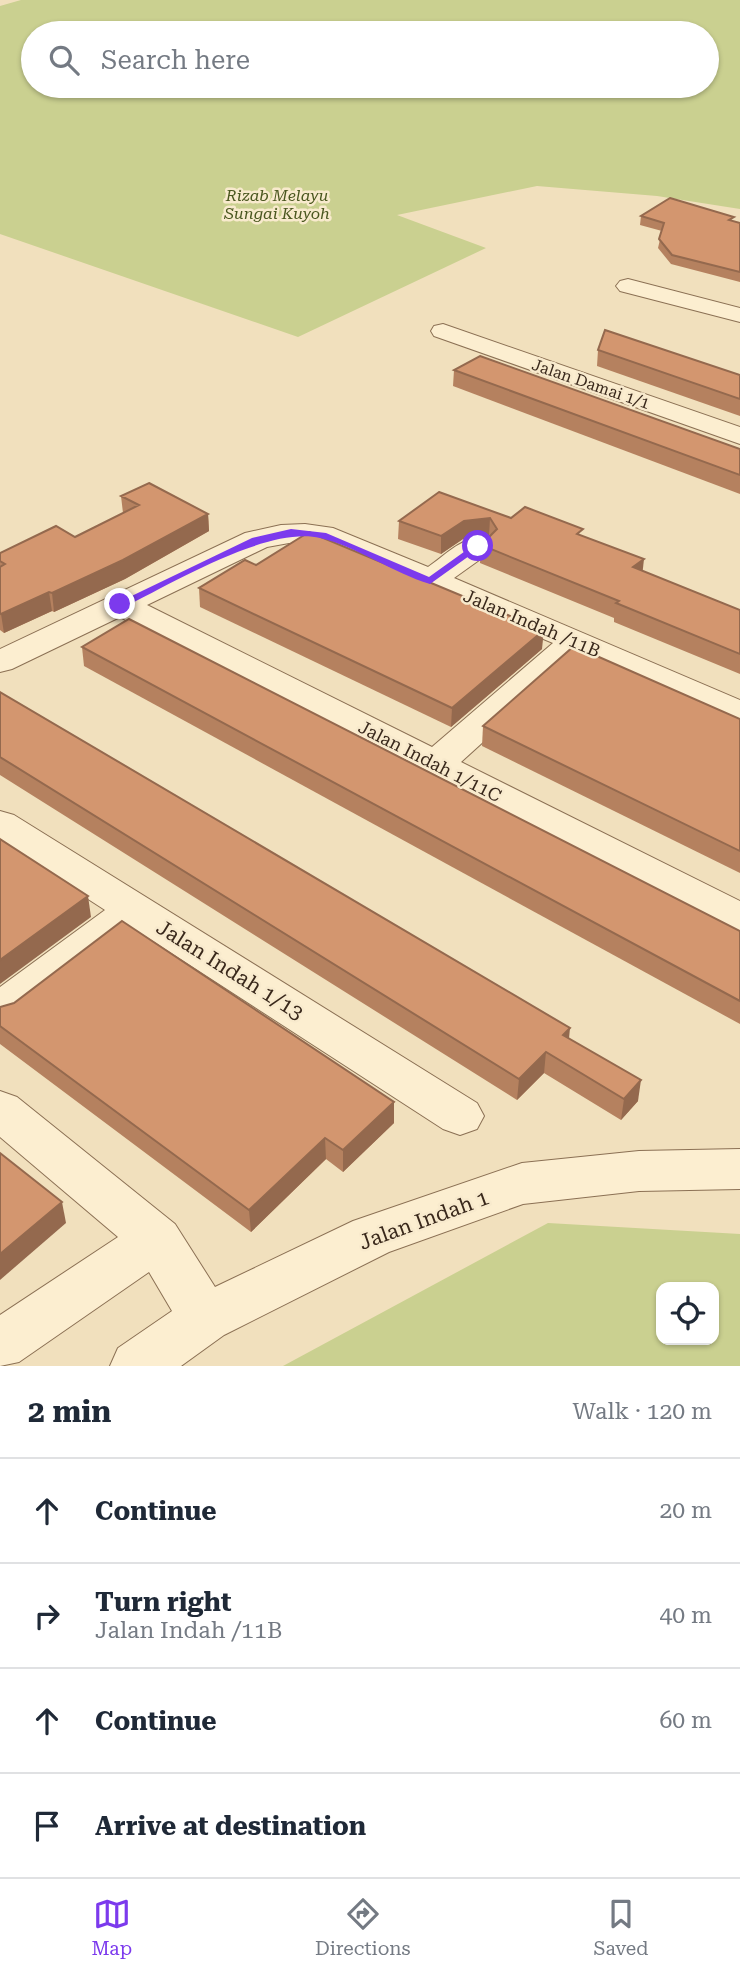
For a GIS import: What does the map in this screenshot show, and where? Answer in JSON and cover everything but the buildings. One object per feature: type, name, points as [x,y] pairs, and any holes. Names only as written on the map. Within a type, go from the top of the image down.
[{"type":"street","points":[[628,286],[740,315]]},
{"type":"street","name":"Jalan Damai 1/1","points":[[443,331],[740,436]]},
{"type":"street","name":"Jalan Indah /11B","points":[[0,662],[256,540],[291,532],[323,535],[576,640],[740,713]]},
{"type":"street","points":[[430,581],[478,546]]},
{"type":"street","name":"Jalan Indah 1/11C","points":[[120,604],[740,919]]},
{"type":"street","points":[[436,764],[576,640]]},
{"type":"street","name":"Jalan Indah 1/13","points":[[0,824],[460,1116]]},
{"type":"street","points":[[0,1010],[135,909]]},
{"type":"street","points":[[0,1110],[157,1239],[205,1318]]},
{"type":"street","name":"Jalan Indah 1","points":[[137,1366],[205,1318],[371,1236],[522,1184],[639,1171],[740,1169]]},
{"type":"street","points":[[0,1345],[157,1239]]},
{"type":"green space","name":"Rizab Melayu Sungai Kuyoh","points":[[21,0],[740,0],[740,209],[657,196],[537,186],[397,215],[486,248],[298,337],[0,234],[0,6]]},
{"type":"green space","points":[[548,1223],[740,1234],[740,1366],[283,1366]]},
{"type":"route","points":[[120,604],[256,540],[291,532],[323,535],[430,581],[478,546]]}]
